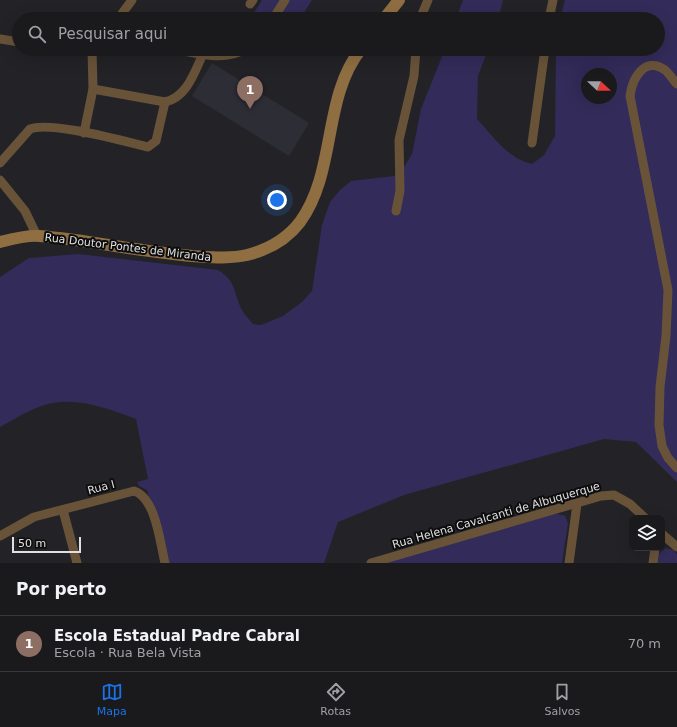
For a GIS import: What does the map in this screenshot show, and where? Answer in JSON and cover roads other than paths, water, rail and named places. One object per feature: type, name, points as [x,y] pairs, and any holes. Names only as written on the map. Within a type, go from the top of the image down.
[{"type":"street","points":[[123,12],[132,0]]},
{"type":"street","points":[[277,12],[285,0]]},
{"type":"street","points":[[390,12],[399,0]]},
{"type":"street","points":[[423,12],[428,0]]},
{"type":"street","points":[[550,12],[553,0]]},
{"type":"street","points":[[0,39],[12,41]]},
{"type":"street","points":[[84,133],[93,89],[92,56]]},
{"type":"street","points":[[93,89],[165,102],[174,100],[188,86],[201,56]]},
{"type":"street","name":"Rua Doutor Pontes de Miranda","points":[[0,242],[37,236],[178,255],[221,258],[246,255],[269,247],[296,227],[310,208],[325,162],[340,88],[356,56]]},
{"type":"street","points":[[396,211],[400,191],[399,140],[414,76],[415,56]]},
{"type":"street","points":[[532,143],[544,56]]},
{"type":"street","points":[[677,84],[665,70],[655,66],[644,68],[639,72],[632,83],[630,96],[668,290],[666,336],[660,387],[659,425],[662,446],[668,458],[677,468]]},
{"type":"street","points":[[0,163],[30,129],[37,127],[84,133],[148,147],[156,141],[165,102]]},
{"type":"street","points":[[0,180],[25,211],[37,236]]},
{"type":"street","name":"Rua I","points":[[0,536],[34,517],[134,491],[145,497],[152,510],[165,563]]},
{"type":"street","name":"Rua Helena Cavalcanti de Albuquerque","points":[[371,563],[578,504],[601,496],[614,495],[630,504],[642,515]]},
{"type":"street","points":[[569,563],[578,504]]},
{"type":"street","points":[[63,510],[77,563]]},
{"type":"street","points":[[665,537],[677,548]]},
{"type":"street","points":[[653,563],[655,551]]},
{"type":"place","name":"Escola Estadual Padre Cabral","points":[[250,109]]}]
